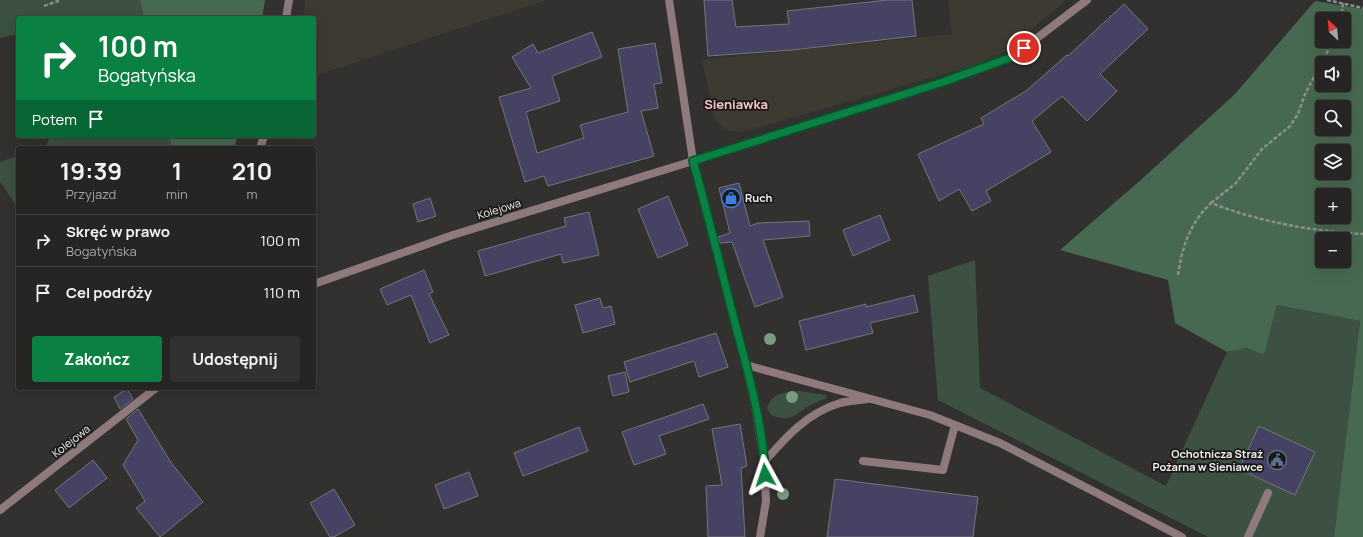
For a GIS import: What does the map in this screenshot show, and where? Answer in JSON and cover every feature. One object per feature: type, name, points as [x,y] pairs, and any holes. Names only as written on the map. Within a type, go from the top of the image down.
[{"type":"street","points":[[286,16],[289,0]]},
{"type":"street","points":[[669,0],[693,161],[746,365],[756,410],[764,462],[766,501],[760,537]]},
{"type":"street","name":"Kolejowa","points":[[316,283],[453,235],[943,82],[1012,57],[1087,0]]},
{"type":"street","points":[[746,365],[930,415],[1000,443],[1182,537]]},
{"type":"street","name":"Kolejowa","points":[[0,510],[153,390]]},
{"type":"street","points":[[764,462],[798,426],[810,417],[827,408],[842,403],[872,398]]},
{"type":"street","points":[[863,461],[944,470],[955,425]]},
{"type":"street","points":[[1248,537],[1268,493]]},
{"type":"path","points":[[44,6],[61,0]]},
{"type":"path","points":[[1327,0],[1363,8]]},
{"type":"path","points":[[1342,12],[1343,3]]},
{"type":"path","points":[[1178,275],[1181,253],[1193,225],[1211,203],[1236,184],[1262,149],[1290,126],[1298,114],[1305,94],[1329,48]]},
{"type":"path","points":[[1211,203],[1235,213],[1298,227],[1326,232],[1363,234]]},
{"type":"shaded area","points":[[305,0],[546,0],[316,75],[316,16],[304,16]]},
{"type":"shaded area","points":[[948,0],[1066,0],[1006,51],[976,65],[742,132],[727,130],[716,121],[702,60],[952,34]]},
{"type":"green space","points":[[0,0],[140,0],[144,16],[16,16],[16,34],[0,38]]},
{"type":"green space","points":[[140,0],[265,0],[262,16],[144,16]]},
{"type":"green space","points":[[1315,1],[1363,9],[1363,537],[1334,537],[1360,321],[1277,305],[1264,355],[1247,348],[1227,352],[1175,323],[1168,280],[1060,250],[1143,178],[1235,94]]},
{"type":"green space","points":[[49,138],[170,138],[172,146],[46,146]]},
{"type":"green space","points":[[170,138],[237,138],[235,146],[172,146]]},
{"type":"green space","points":[[16,157],[16,205],[0,182],[0,162]]},
{"type":"green space","points":[[975,260],[980,388],[1166,486],[1227,352],[1247,348],[1264,355],[1277,305],[1360,321],[1334,537],[1208,537],[938,400],[928,276]]},
{"type":"green space","points":[[800,391],[826,395],[827,398],[814,403],[794,416],[783,418],[771,415],[767,408],[772,399],[780,394]]},
{"type":"building","points":[[704,0],[732,0],[736,27],[789,24],[787,11],[887,0],[912,0],[916,36],[792,50],[708,56]]},
{"type":"building","points":[[1124,4],[1148,29],[1100,74],[1117,91],[1087,121],[1062,96],[1032,121],[1051,152],[986,191],[991,201],[972,211],[959,189],[939,201],[918,154],[984,124],[981,118],[1026,91],[1067,55],[1068,56]]},
{"type":"building","points":[[592,32],[602,57],[552,76],[560,101],[526,112],[537,153],[584,138],[580,125],[628,112],[618,49],[655,43],[662,83],[654,84],[658,108],[641,111],[654,156],[548,186],[544,176],[525,182],[499,97],[531,88],[512,57],[533,44],[538,53]]},
{"type":"building","points":[[739,183],[750,226],[758,223],[809,221],[810,236],[763,240],[783,297],[755,307],[732,242],[720,243],[718,237],[730,233],[719,188]]},
{"type":"building","points":[[668,196],[688,245],[658,258],[638,209]]},
{"type":"building","points":[[430,198],[436,216],[418,222],[413,204]]},
{"type":"building","points":[[589,212],[599,255],[563,263],[561,254],[485,276],[478,251],[566,226],[564,218]]},
{"type":"building","points":[[880,215],[890,240],[853,256],[843,230]]},
{"type":"building","points":[[424,270],[433,292],[429,294],[449,335],[430,343],[411,295],[387,305],[380,289]]},
{"type":"building","points":[[914,295],[918,312],[870,323],[873,333],[806,350],[799,321],[866,304],[866,307]]},
{"type":"building","points":[[600,298],[603,308],[611,306],[615,324],[583,333],[575,305]]},
{"type":"building","points":[[716,333],[728,367],[699,377],[694,361],[630,382],[624,362]]},
{"type":"building","points":[[625,372],[629,392],[613,396],[608,376]]},
{"type":"building","points":[[128,390],[133,399],[120,409],[114,397]]},
{"type":"building","points":[[703,404],[709,419],[659,436],[666,454],[634,465],[622,432]]},
{"type":"building","points":[[138,409],[172,464],[203,502],[160,537],[136,508],[145,501],[123,465],[138,440],[126,419]]},
{"type":"building","points":[[740,424],[747,466],[741,468],[745,537],[708,537],[706,486],[722,485],[712,429]]},
{"type":"building","name":"Ochotnicza Straż Pożarna w Sieniawce","points":[[1259,426],[1315,452],[1295,495],[1239,469]]},
{"type":"building","points":[[579,427],[588,451],[523,476],[514,453]]},
{"type":"building","points":[[93,460],[107,478],[69,508],[55,490]]},
{"type":"building","points":[[469,472],[478,496],[444,509],[435,485]]},
{"type":"building","points":[[835,479],[978,497],[973,537],[827,537]]},
{"type":"building","points":[[334,489],[355,525],[334,537],[330,537],[310,503]]},
{"type":"place","name":"Ruch","points":[[731,198]]},
{"type":"place","name":"Ochotnicza Straż Pożarna w Sieniawce","points":[[1277,460]]},
{"type":"district","name":"Sieniawka","points":[[736,104]]},
{"type":"route","points":[[765,475],[756,410],[748,375],[706,206],[693,161],[943,82],[1012,57],[1024,48]]}]
